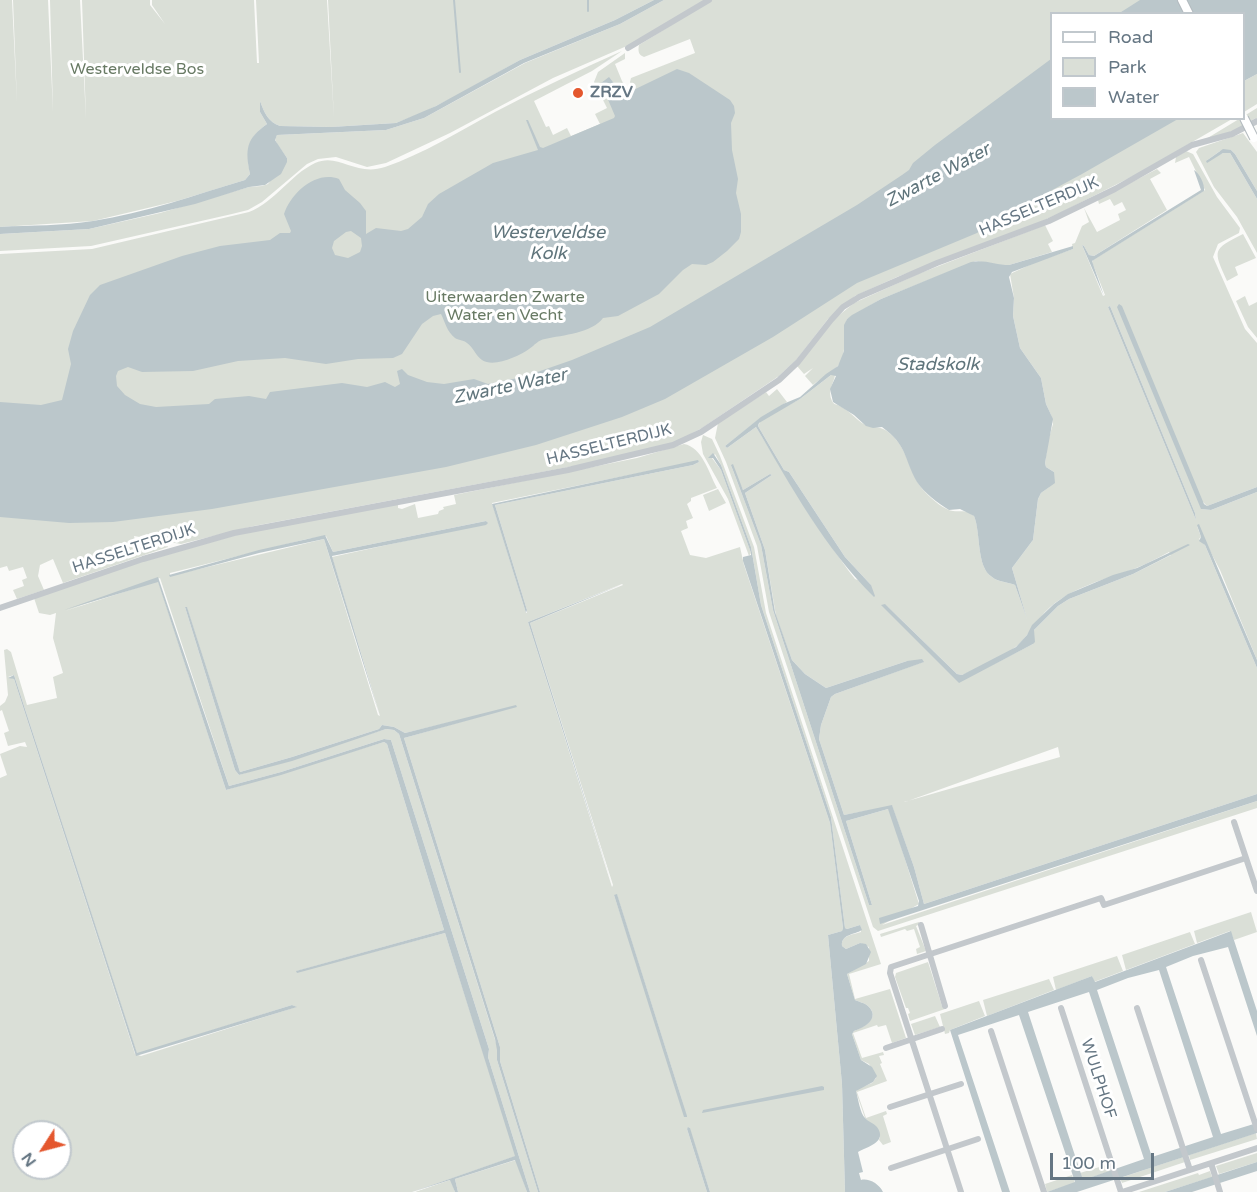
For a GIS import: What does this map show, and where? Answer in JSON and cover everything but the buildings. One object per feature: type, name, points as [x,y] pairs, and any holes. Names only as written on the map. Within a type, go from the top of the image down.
[{"type":"main road","points":[[1245,120],[1256,141]]},
{"type":"street","points":[[628,48],[709,0]]},
{"type":"street","name":"HASSELTERDIJK","points":[[0,608],[134,561],[234,533],[568,470],[673,446],[701,432],[778,380],[798,362],[840,310],[859,297],[900,278],[1049,221],[1115,189],[1192,145],[1222,137],[1257,121]]},
{"type":"street","points":[[1234,822],[1246,858],[1255,876],[1257,891]]},
{"type":"street","points":[[961,1192],[890,970],[894,966],[929,954],[1101,898],[1104,905],[1246,858]]},
{"type":"street","points":[[921,925],[945,1006]]},
{"type":"street","points":[[1201,960],[1257,1129]]},
{"type":"street","name":"WULPHOF","points":[[1061,1008],[1121,1192]]},
{"type":"street","points":[[1137,1008],[1190,1170]]},
{"type":"street","points":[[886,1048],[942,1029]]},
{"type":"street","points":[[991,1031],[1043,1191]]},
{"type":"street","points":[[890,1107],[961,1084]]},
{"type":"street","points":[[891,1168],[978,1139]]},
{"type":"street","points":[[1121,1192],[1257,1148]]},
{"type":"street","points":[[1210,1163],[1220,1191]]},
{"type":"green space","name":"Westerveldse Bos","points":[[0,0],[12,0],[17,103],[13,0],[48,0],[53,112],[50,0],[80,0],[86,119],[82,0],[150,0],[150,5],[165,24],[152,5],[152,0],[254,0],[257,63],[259,63],[256,0],[327,0],[334,119],[328,0],[654,0],[615,20],[520,60],[456,96],[396,123],[331,127],[280,126],[269,119],[260,101],[260,112],[267,124],[252,139],[248,158],[250,174],[245,180],[177,201],[93,221],[0,227]]},
{"type":"green space","points":[[664,0],[706,0],[636,42],[553,78],[450,133],[386,163],[367,167],[336,157],[318,159],[307,164],[262,202],[248,210],[91,246],[0,251],[0,234],[89,229],[268,184],[287,158],[277,144],[275,139],[277,135],[386,130],[424,118],[525,63],[620,24]]},
{"type":"green space","name":"Uiterwaarden Zwarte Water en Vecht","points":[[712,0],[1172,0],[1178,12],[1050,12],[1050,120],[1230,120],[1137,174],[1062,212],[1027,228],[897,277],[855,296],[828,319],[797,359],[779,376],[702,428],[675,442],[611,459],[254,526],[181,544],[134,536],[136,545],[145,547],[147,541],[166,544],[168,547],[63,583],[53,559],[40,565],[38,576],[44,590],[17,599],[13,590],[24,586],[22,580],[27,578],[23,567],[9,571],[7,566],[0,568],[0,254],[92,249],[249,212],[267,202],[298,174],[315,163],[332,160],[365,169],[374,169],[399,162],[527,96],[622,51],[592,71],[534,101],[546,127],[549,126],[553,135],[567,128],[571,136],[600,124],[595,114],[607,108],[594,82],[598,72],[625,53],[625,59],[615,64],[629,92],[634,89],[630,82],[631,78],[695,53],[690,39],[644,57],[640,54],[639,45]]},
{"type":"green space","points":[[1257,74],[1257,104],[1245,111],[1245,80]]},
{"type":"green space","points":[[1257,108],[1257,118],[1238,129],[1201,142],[1237,120],[1245,120],[1245,115]]},
{"type":"green space","points":[[1243,133],[1257,152],[1257,191],[1231,150],[1220,151],[1206,161],[1223,153],[1230,153],[1257,199],[1257,253],[1237,217],[1214,187],[1196,152],[1199,148]]},
{"type":"green space","points":[[1186,151],[1193,154],[1217,197],[1240,228],[1239,233],[1218,244],[1213,257],[1245,329],[1257,343],[1257,487],[1207,506],[1202,501],[1201,509],[1211,510],[1257,492],[1257,660],[1220,570],[1197,526],[1201,537],[1199,539],[1205,545],[1257,668],[1257,794],[924,904],[914,867],[892,806],[844,815],[819,739],[821,725],[831,697],[835,694],[923,662],[907,661],[826,688],[805,674],[792,660],[776,616],[765,550],[745,493],[772,475],[770,474],[743,490],[731,465],[761,545],[773,610],[869,905],[872,905],[846,821],[888,809],[890,811],[919,904],[882,925],[1257,801],[1257,808],[878,931],[873,927],[769,612],[757,546],[715,438],[718,423],[766,392],[769,396],[777,389],[787,402],[758,420],[725,446],[727,448],[756,427],[810,516],[848,570],[855,579],[871,585],[845,557],[789,472],[784,470],[758,426],[761,420],[800,399],[831,375],[835,375],[830,394],[832,401],[862,423],[884,429],[895,438],[920,486],[935,501],[950,510],[966,512],[974,516],[983,565],[994,579],[1015,585],[1027,619],[1012,568],[1033,540],[1038,499],[1041,493],[1049,487],[1054,472],[1046,467],[1045,463],[1053,424],[1041,378],[1020,348],[1013,316],[1014,298],[1010,274],[1073,249],[1072,244],[1075,243],[1082,226],[1089,222],[1084,208],[1097,232],[1120,220],[1118,214],[1126,210],[1122,202],[1114,206],[1110,199],[1099,204],[1098,200],[1157,169],[1161,173],[1150,179],[1167,210],[1094,256],[1089,255],[1082,245],[1103,296],[1105,295],[1093,260],[1205,190],[1189,157],[1175,163],[1176,157]],"holes":[[[1110,306],[1196,520],[1108,307]],[[1169,552],[1171,555],[1133,574],[1069,599],[1058,606],[1034,630],[1033,644],[959,682],[885,604],[957,674],[962,675],[992,662],[1013,649],[1045,612],[1071,593],[1146,564]],[[1058,747],[1060,757],[909,801]]]},
{"type":"green space","points":[[1045,225],[1053,241],[1048,244],[1052,252],[1009,265],[976,261],[881,299],[847,319],[842,358],[832,371],[813,385],[805,376],[813,368],[804,374],[797,366],[832,321],[854,303],[918,274]]},
{"type":"green space","points":[[1243,234],[1256,258],[1235,267],[1238,275],[1227,281],[1219,262],[1218,252],[1225,244]]},
{"type":"green space","points":[[1245,296],[1249,306],[1257,302],[1257,338],[1248,327],[1236,301]]},
{"type":"green space","points":[[703,435],[712,439],[720,456],[754,547],[766,613],[881,964],[849,974],[855,999],[890,989],[906,1038],[892,1043],[886,1025],[878,1027],[877,1025],[853,1033],[862,1058],[883,1052],[884,1055],[879,1056],[887,1081],[857,1092],[866,1118],[886,1111],[887,1114],[883,1116],[891,1142],[883,1145],[879,1140],[880,1137],[865,1118],[856,1092],[857,1089],[872,1083],[876,1078],[869,1064],[861,1060],[852,1034],[854,1031],[870,1022],[873,1014],[867,1005],[855,1000],[847,974],[869,961],[869,947],[860,943],[846,949],[842,946],[845,938],[861,932],[860,925],[845,928],[831,817],[761,605],[751,547],[715,454],[712,458],[721,470],[751,553],[749,556],[728,499],[703,454],[701,442]]},
{"type":"green space","points":[[684,444],[696,450],[704,462],[717,488],[691,498],[687,504],[693,518],[686,521],[688,528],[681,531],[690,555],[706,558],[740,547],[830,823],[843,928],[842,931],[828,935],[842,1084],[845,1192],[710,1192],[689,1127],[687,1129],[707,1192],[540,1192],[500,1061],[500,1047],[404,738],[517,706],[405,733],[394,727],[382,725],[379,729],[240,772],[185,607],[235,770],[239,775],[386,729],[394,730],[399,734],[497,1046],[497,1060],[538,1192],[530,1192],[488,1057],[489,1049],[391,740],[384,739],[229,786],[160,578],[65,611],[158,581],[226,790],[384,742],[387,744],[444,930],[297,972],[445,933],[516,1156],[412,1192],[0,1192],[0,778],[7,775],[0,754],[20,746],[27,747],[25,742],[8,746],[4,733],[9,731],[2,710],[0,711],[0,706],[8,695],[4,650],[11,652],[27,705],[57,698],[53,677],[63,673],[53,638],[56,613],[50,615],[39,613],[34,598],[124,567],[236,535],[398,504],[398,508],[402,509],[415,504],[418,518],[438,514],[444,509],[443,507],[456,504],[454,495],[637,458]],"holes":[[[698,461],[693,465],[495,505],[526,613],[492,503]],[[486,521],[487,523],[332,557],[380,716],[324,539],[170,576],[170,573],[326,536],[333,552]],[[623,585],[530,623],[612,887],[528,622]],[[14,675],[137,1054],[292,1005],[296,1007],[141,1056],[135,1054],[14,679],[8,677]],[[614,895],[617,895],[685,1110]]]},
{"type":"green space","points":[[718,489],[726,503],[709,511],[703,495]]},
{"type":"green space","points":[[1251,912],[1257,932],[1234,940],[1230,931],[1197,943],[1194,931]]},
{"type":"green space","points":[[919,922],[920,924],[916,926],[926,951],[917,954],[916,949],[920,947],[914,929],[907,931],[905,929],[881,937],[880,934]]},
{"type":"green space","points":[[1190,932],[1195,944],[1126,970],[1122,955]]},
{"type":"green space","points":[[1117,956],[1123,971],[1094,982],[1092,976],[1056,990],[1053,977]]},
{"type":"green space","points":[[928,962],[942,1006],[945,1006],[945,1009],[910,1021],[908,1014],[910,1013],[895,977],[896,973]]},
{"type":"green space","points":[[1049,979],[1054,990],[987,1016],[983,1000]]},
{"type":"green space","points":[[979,1001],[985,1016],[945,1034],[940,1014]]},
{"type":"green space","points":[[935,1016],[940,1027],[915,1035],[911,1024]]},
{"type":"green space","points":[[1256,1133],[1257,1139],[1190,1160],[1189,1155]]},
{"type":"green space","points":[[1257,1153],[1257,1162],[1219,1174],[1216,1166]]},
{"type":"green space","points":[[1183,1157],[1185,1162],[1122,1183],[1120,1178]]},
{"type":"green space","points":[[516,1160],[527,1192],[458,1192],[455,1179]]},
{"type":"green space","points":[[1109,1164],[1111,1171],[1083,1180],[1080,1173]]},
{"type":"green space","points":[[1210,1171],[1212,1177],[1165,1192],[1139,1192],[1198,1173],[1199,1175]]},
{"type":"green space","points":[[1072,1175],[1075,1183],[1047,1192],[1045,1184]]},
{"type":"green space","points":[[450,1180],[455,1192],[415,1192]]},
{"type":"water","points":[[654,0],[664,0],[620,24],[524,63],[424,118],[386,130],[277,135],[275,140],[287,158],[287,162],[281,174],[265,185],[249,187],[195,204],[89,229],[0,234],[0,227],[59,225],[112,218],[245,180],[250,174],[249,145],[260,129],[267,124],[260,112],[260,101],[269,119],[280,126],[331,127],[396,123],[436,106],[520,60],[615,20]]},
{"type":"water","points":[[1140,0],[1257,0],[1257,74],[1245,80],[1245,12],[1121,12]]},
{"type":"water","name":"Uiterwaarden Zwarte Water en Vecht","points":[[1050,60],[1050,120],[1176,120],[977,233],[857,283],[773,337],[665,399],[622,417],[536,445],[446,467],[212,509],[113,522],[69,523],[0,517],[0,402],[41,405],[62,400],[71,364],[68,349],[73,331],[90,295],[100,285],[182,256],[220,246],[270,240],[280,233],[290,233],[284,214],[287,206],[298,191],[313,181],[330,177],[339,179],[345,190],[366,211],[366,234],[376,228],[401,231],[408,229],[422,217],[428,204],[439,194],[493,163],[538,150],[526,120],[540,147],[543,148],[614,118],[601,83],[609,77],[623,95],[677,69],[689,73],[730,100],[734,106],[735,113],[731,123],[732,150],[738,179],[736,193],[741,214],[741,232],[739,239],[713,262],[706,265],[692,264],[659,294],[618,316],[603,318],[585,330],[540,340],[525,352],[500,362],[482,360],[464,341],[452,336],[441,314],[433,316],[422,324],[402,354],[393,358],[358,359],[326,364],[285,358],[238,361],[193,371],[142,372],[128,367],[118,371],[116,376],[117,386],[125,395],[140,404],[156,407],[209,404],[215,399],[249,396],[266,399],[270,392],[342,383],[367,387],[385,382],[395,387],[400,384],[397,371],[402,369],[408,375],[427,382],[444,384],[474,379],[488,384],[523,377],[572,360],[650,327],[857,205],[909,170],[913,163]],"holes":[[[351,231],[361,238],[360,252],[348,258],[335,255],[332,248],[334,241]]]},
{"type":"water","points":[[1223,149],[1231,150],[1235,154],[1257,191],[1257,199],[1230,153],[1223,153],[1207,163],[1206,161]]},
{"type":"water","points":[[1194,170],[1204,185],[1204,191],[1092,261],[1104,296],[1082,245],[1089,255],[1094,256],[1201,190]]},
{"type":"water","name":"Stadskolk","points":[[1073,246],[1073,249],[1012,272],[1009,277],[1014,298],[1013,316],[1020,348],[1041,378],[1046,404],[1053,419],[1045,463],[1046,467],[1054,472],[1055,483],[1041,493],[1038,499],[1033,540],[1012,568],[1027,619],[1015,585],[994,579],[983,566],[974,516],[960,509],[949,510],[931,498],[917,482],[901,446],[890,434],[882,427],[866,426],[854,415],[833,402],[830,389],[836,376],[831,375],[800,399],[759,423],[758,426],[784,470],[789,472],[845,557],[871,585],[874,597],[824,538],[756,427],[727,448],[725,446],[761,417],[800,397],[838,366],[844,351],[844,325],[852,315],[881,299],[971,262],[1009,265]]},
{"type":"water","points":[[1119,304],[1122,306],[1204,504],[1207,506],[1257,487],[1257,492],[1211,510],[1201,509],[1117,307]]},
{"type":"water","points":[[1110,306],[1195,513],[1196,520],[1108,307]]},
{"type":"water","points":[[713,453],[721,465],[751,547],[761,605],[831,817],[845,928],[860,925],[862,930],[846,937],[842,946],[846,949],[860,943],[866,944],[871,952],[866,964],[847,974],[855,1000],[872,1010],[873,1015],[870,1022],[852,1034],[861,1060],[872,1067],[877,1076],[873,1082],[856,1091],[863,1116],[880,1132],[880,1137],[875,1143],[858,1152],[863,1172],[859,1173],[861,1180],[874,1182],[883,1192],[845,1192],[842,1084],[828,935],[842,931],[843,928],[830,823],[743,561],[743,557],[751,553],[721,470],[713,458],[708,458]]},
{"type":"water","points":[[698,460],[699,462],[693,465],[495,505],[526,613],[492,504]]},
{"type":"water","points":[[733,464],[743,490],[770,474],[772,475],[745,493],[765,550],[775,612],[792,660],[805,674],[826,688],[907,661],[922,659],[924,662],[835,694],[831,697],[821,725],[819,739],[844,815],[892,805],[914,867],[924,904],[1257,794],[1257,801],[880,924],[879,918],[918,906],[919,901],[888,809],[846,821],[872,905],[869,905],[773,610],[761,545],[731,465]]},
{"type":"water","points":[[486,521],[488,523],[486,525],[332,556],[380,717],[324,539],[259,553],[170,577],[169,575],[259,550],[325,535],[333,552]]},
{"type":"water","points":[[1199,524],[1257,660],[1257,668],[1205,545],[1199,541],[1201,537],[1197,525]]},
{"type":"water","points":[[1190,545],[1133,574],[1069,599],[1058,606],[1034,630],[1035,642],[1033,644],[959,683],[881,605],[885,604],[957,674],[962,675],[1016,647],[1027,635],[1032,625],[1068,594],[1113,575],[1137,568]]},
{"type":"water","points":[[158,577],[229,786],[384,739],[391,740],[489,1049],[488,1057],[530,1192],[527,1192],[515,1160],[455,1179],[458,1192],[455,1192],[450,1180],[412,1192],[515,1156],[445,933],[297,973],[296,971],[444,930],[387,744],[384,742],[226,790],[158,582],[64,610]]},
{"type":"water","points":[[623,584],[530,623],[613,888],[528,622]]},
{"type":"water","points":[[185,607],[187,607],[240,772],[379,729],[382,725],[394,727],[405,733],[516,705],[517,707],[404,738],[500,1047],[500,1061],[540,1192],[538,1192],[497,1060],[495,1039],[399,734],[394,730],[386,729],[292,761],[239,775],[235,770]]},
{"type":"water","points":[[14,675],[137,1053],[292,1005],[297,1007],[136,1056],[14,679],[8,678]]},
{"type":"water","points":[[617,894],[687,1117],[684,1117],[614,895]]},
{"type":"water","points":[[1231,931],[1257,1011],[1257,1036],[1228,947],[1193,956],[1166,967],[1221,1134],[1257,1123],[1257,1133],[1077,1192],[1047,1192],[1075,1182],[1019,1015],[958,1035],[1010,1192],[1002,1192],[950,1030],[1092,976],[1095,982]],"holes":[[[1159,970],[1213,1137],[1152,1157],[1097,990],[1128,978]],[[1089,992],[1144,1159],[1083,1180],[1028,1012]]]},
{"type":"water","points":[[822,1086],[824,1090],[702,1113],[703,1110]]},
{"type":"water","points":[[688,1127],[690,1128],[710,1192],[707,1192]]},
{"type":"water","points":[[1257,1162],[1257,1171],[1192,1192],[1165,1192]]},
{"type":"waterway","points":[[454,0],[460,72]]},
{"type":"waterway","points":[[588,0],[588,11]]},
{"type":"place","name":"ZRZV","points":[[578,93]]},
{"type":"water label","name":"Zwarte Water","points":[[938,176]]},
{"type":"water label","name":"Westerveldse Kolk","points":[[548,243]]},
{"type":"water label","name":"Zwarte Water","points":[[510,387]]}]
